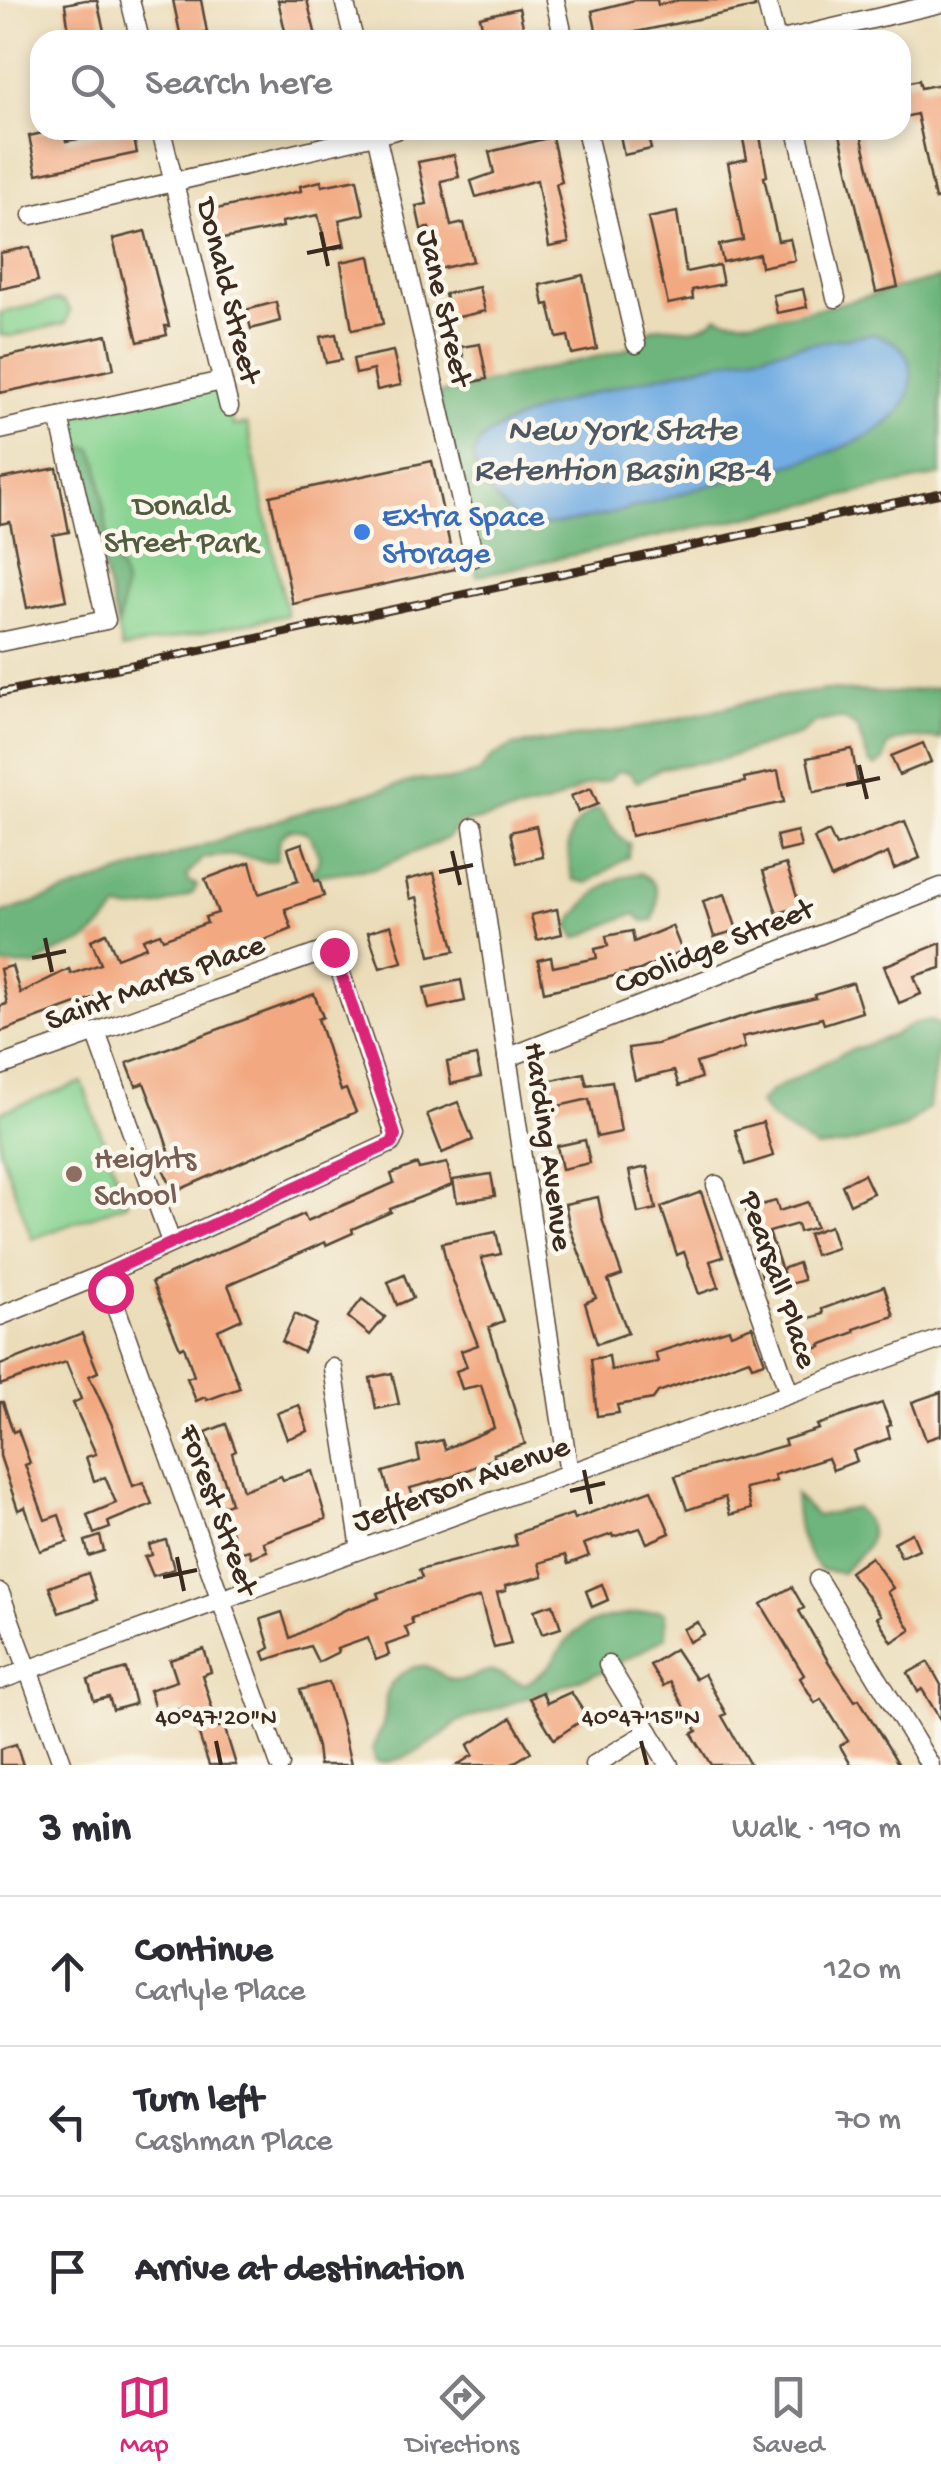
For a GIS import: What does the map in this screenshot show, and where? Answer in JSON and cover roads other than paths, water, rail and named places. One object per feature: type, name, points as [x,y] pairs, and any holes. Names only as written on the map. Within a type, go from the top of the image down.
[{"type":"street","points":[[130,0],[138,30]]},
{"type":"street","points":[[344,0],[352,30]]},
{"type":"street","points":[[555,0],[562,30]]},
{"type":"street","points":[[766,0],[776,30]]},
{"type":"street","points":[[823,30],[941,3]]},
{"type":"street","name":"Donald Street","points":[[164,140],[228,407]]},
{"type":"street","points":[[32,215],[343,140]]},
{"type":"street","name":"Jane Street","points":[[377,140],[474,557]]},
{"type":"street","points":[[588,140],[636,344]]},
{"type":"street","points":[[798,140],[836,298]]},
{"type":"street","points":[[0,430],[222,381]]},
{"type":"street","points":[[0,642],[106,620],[59,417]]},
{"type":"street","name":"Harding Avenue","points":[[473,828],[569,1474]]},
{"type":"street","name":"Coolidge Street","points":[[507,1058],[941,886]]},
{"type":"street","name":"Saint Marks Place","points":[[0,1066],[328,950],[334,952],[395,1135],[392,1143],[171,1242]]},
{"type":"street","points":[[0,1316],[171,1242],[96,1032]]},
{"type":"street","name":"Pearsall Place","points":[[716,1184],[789,1394]]},
{"type":"street","name":"Forest Street","points":[[104,1274],[280,1765]]},
{"type":"street","name":"Jefferson Avenue","points":[[0,1680],[941,1339]]},
{"type":"street","points":[[333,1368],[361,1549]]},
{"type":"street","points":[[818,1580],[930,1765]]},
{"type":"street","points":[[0,1592],[63,1765]]},
{"type":"street","points":[[608,1665],[669,1765]]},
{"type":"street","points":[[594,1765],[648,1732]]},
{"type":"water","name":"New York State Retention Basin RB-4","points":[[872,334],[891,340],[905,353],[911,374],[908,396],[897,415],[873,433],[828,453],[615,512],[570,522],[524,526],[488,490],[476,468],[478,445],[500,428],[542,410],[727,360]]},
{"type":"railway","points":[[0,693],[941,493]]},
{"type":"place","name":"Extra Space Storage","points":[[362,532]]},
{"type":"place","name":"Heights School","points":[[74,1174]]},
{"type":"park label","name":"Donald Street Park","points":[[181,522]]}]
